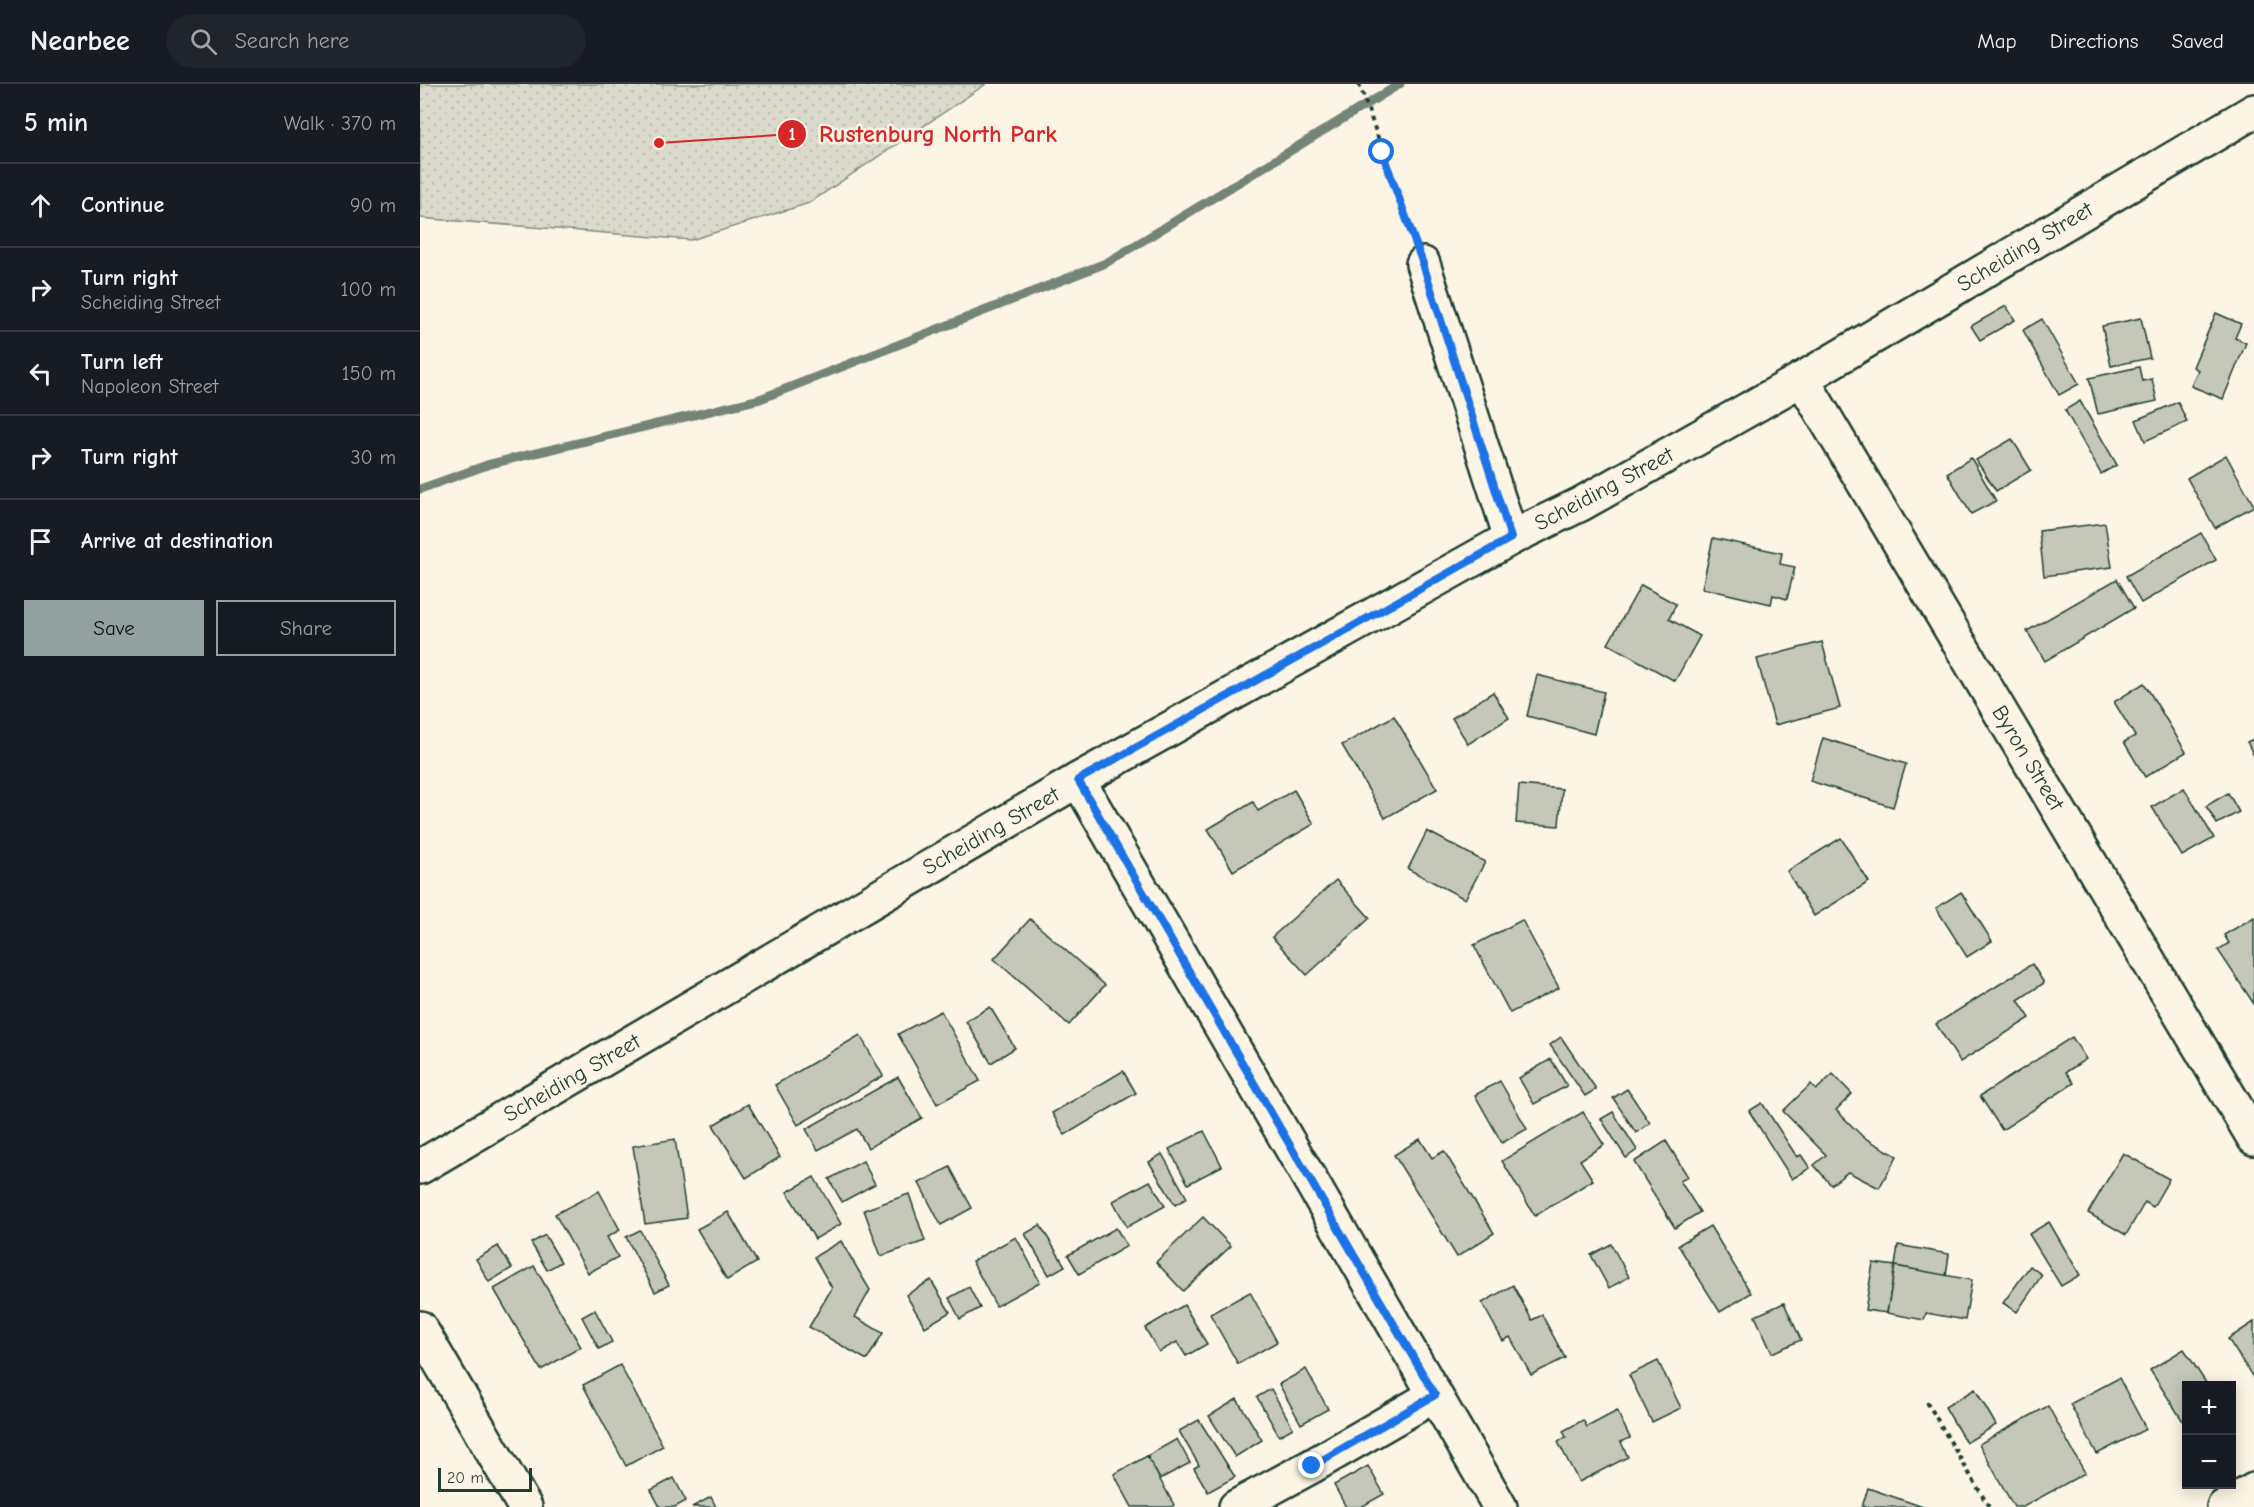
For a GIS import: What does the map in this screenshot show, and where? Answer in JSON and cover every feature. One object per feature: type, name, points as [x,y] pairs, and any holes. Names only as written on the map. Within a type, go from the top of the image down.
[{"type":"street","name":"Scheiding Street","points":[[420,1167],[1078,780],[1511,538],[1581,504],[1802,379],[2254,111]]},
{"type":"street","points":[[1423,264],[1511,538]]},
{"type":"street","name":"Byron Street","points":[[1802,379],[2254,1138]]},
{"type":"street","points":[[1078,780],[1500,1507]]},
{"type":"street","points":[[420,1328],[525,1507]]},
{"type":"street","points":[[1236,1507],[1435,1395]]},
{"type":"street","points":[[2224,1507],[2254,1490]]},
{"type":"path","points":[[1359,84],[1423,264]]},
{"type":"path","points":[[1927,1402],[1989,1507]]},
{"type":"shaded area","points":[[420,84],[986,84],[809,203],[691,240],[420,218]]},
{"type":"building","points":[[2006,306],[2015,320],[1980,340],[1971,326]]},
{"type":"building","points":[[2216,313],[2241,324],[2235,338],[2246,343],[2223,399],[2191,386],[2198,370],[2193,367]]},
{"type":"building","points":[[2141,318],[2150,358],[2111,366],[2102,326]]},
{"type":"building","points":[[2042,319],[2079,384],[2059,395],[2023,330]]},
{"type":"building","points":[[2139,367],[2142,381],[2152,379],[2157,401],[2098,414],[2089,378]]},
{"type":"building","points":[[2080,401],[2117,465],[2101,474],[2065,410]]},
{"type":"building","points":[[2178,402],[2187,422],[2145,441],[2136,420]]},
{"type":"building","points":[[2012,439],[2031,470],[1996,491],[1976,460]]},
{"type":"building","points":[[2226,455],[2254,506],[2215,528],[2187,478]]},
{"type":"building","points":[[1971,458],[1996,501],[1971,514],[1947,473]]},
{"type":"building","points":[[2105,523],[2112,567],[2044,576],[2039,531]]},
{"type":"building","points":[[2201,533],[2216,560],[2141,603],[2126,576]]},
{"type":"building","points":[[1713,538],[1782,553],[1780,564],[1795,567],[1787,599],[1773,595],[1771,604],[1702,588]]},
{"type":"building","points":[[2117,579],[2134,608],[2045,661],[2027,631]]},
{"type":"building","points":[[1641,585],[1676,604],[1669,619],[1700,636],[1675,681],[1608,644]]},
{"type":"building","points":[[1822,642],[1840,708],[1775,725],[1757,659]]},
{"type":"building","points":[[1537,675],[1604,692],[1594,734],[1527,716]]},
{"type":"building","points":[[2144,683],[2186,752],[2145,777],[2124,742],[2135,736],[2114,702]]},
{"type":"building","points":[[1493,692],[1509,718],[1468,744],[1452,718]]},
{"type":"building","points":[[1394,716],[1437,789],[1385,818],[1342,745]]},
{"type":"building","points":[[1823,738],[1906,764],[1893,807],[1810,781]]},
{"type":"building","points":[[2254,739],[2254,756],[2247,742]]},
{"type":"building","points":[[1519,785],[1562,789],[1559,826],[1516,823]]},
{"type":"building","points":[[2184,788],[2214,838],[2182,856],[2152,807]]},
{"type":"building","points":[[1294,790],[1314,824],[1233,871],[1208,829],[1253,802],[1258,811]]},
{"type":"building","points":[[2228,793],[2239,812],[2217,824],[2206,806]]},
{"type":"building","points":[[1427,831],[1485,862],[1465,899],[1408,869]]},
{"type":"building","points":[[1841,838],[1869,882],[1814,916],[1787,871]]},
{"type":"building","points":[[1336,880],[1370,918],[1307,975],[1272,937]]},
{"type":"building","points":[[1961,892],[1992,941],[1967,957],[1936,908]]},
{"type":"building","points":[[2254,917],[2254,1004],[2218,950],[2229,943],[2224,935]]},
{"type":"building","points":[[1030,919],[1105,985],[1069,1025],[994,959]]},
{"type":"building","points":[[1522,920],[1559,988],[1510,1013],[1474,945]]},
{"type":"building","points":[[2032,964],[2044,983],[2018,1000],[2030,1018],[1960,1062],[1936,1024]]},
{"type":"building","points":[[990,1007],[1015,1048],[991,1063],[966,1021]]},
{"type":"building","points":[[941,1011],[980,1081],[937,1104],[898,1034]]},
{"type":"building","points":[[860,1035],[883,1076],[798,1125],[775,1085]]},
{"type":"building","points":[[1561,1037],[1596,1089],[1585,1096],[1550,1045]]},
{"type":"building","points":[[2072,1037],[2086,1059],[2066,1072],[2074,1083],[2002,1130],[1980,1096]]},
{"type":"building","points":[[1551,1059],[1567,1086],[1534,1104],[1519,1078]]},
{"type":"building","points":[[1123,1071],[1136,1093],[1065,1135],[1052,1113]]},
{"type":"building","points":[[1833,1074],[1852,1094],[1836,1110],[1863,1137],[1897,1156],[1879,1188],[1848,1172],[1831,1185],[1814,1165],[1826,1155],[1783,1111],[1811,1084],[1816,1090]]},
{"type":"building","points":[[898,1077],[922,1118],[868,1148],[857,1129],[818,1150],[806,1129]]},
{"type":"building","points":[[1500,1081],[1527,1129],[1502,1143],[1475,1095]]},
{"type":"building","points":[[1627,1089],[1650,1123],[1636,1133],[1613,1098]]},
{"type":"building","points":[[1762,1103],[1797,1157],[1801,1155],[1810,1168],[1792,1179],[1749,1111]]},
{"type":"building","points":[[748,1104],[780,1157],[746,1178],[713,1125]]},
{"type":"building","points":[[1583,1112],[1604,1145],[1580,1160],[1593,1180],[1535,1216],[1502,1161]]},
{"type":"building","points":[[1613,1112],[1637,1150],[1626,1158],[1601,1119]]},
{"type":"building","points":[[1204,1131],[1222,1166],[1188,1184],[1169,1149]]},
{"type":"building","points":[[675,1139],[687,1218],[645,1224],[633,1146]]},
{"type":"building","points":[[1420,1139],[1432,1158],[1444,1151],[1494,1233],[1457,1257],[1394,1155]]},
{"type":"building","points":[[1666,1141],[1688,1177],[1680,1181],[1700,1212],[1675,1228],[1634,1162]]},
{"type":"building","points":[[2123,1153],[2169,1179],[2153,1207],[2145,1202],[2126,1235],[2088,1213]]},
{"type":"building","points":[[1162,1154],[1187,1198],[1175,1205],[1149,1162]]},
{"type":"building","points":[[863,1161],[875,1184],[842,1202],[829,1179]]},
{"type":"building","points":[[950,1167],[972,1208],[941,1225],[919,1183]]},
{"type":"building","points":[[814,1177],[841,1224],[815,1239],[787,1192]]},
{"type":"building","points":[[1150,1181],[1165,1206],[1127,1227],[1113,1201]]},
{"type":"building","points":[[599,1191],[620,1230],[607,1237],[618,1257],[588,1273],[555,1214]]},
{"type":"building","points":[[909,1194],[925,1241],[881,1256],[864,1210]]},
{"type":"building","points":[[728,1212],[757,1262],[727,1280],[697,1229]]},
{"type":"building","points":[[1203,1217],[1231,1246],[1183,1291],[1156,1262]]},
{"type":"building","points":[[2049,1222],[2080,1275],[2061,1286],[2029,1234]]},
{"type":"building","points":[[1040,1225],[1065,1266],[1049,1275],[1025,1234]]},
{"type":"building","points":[[1710,1226],[1751,1293],[1720,1312],[1678,1245]]},
{"type":"building","points":[[1116,1228],[1127,1246],[1079,1274],[1068,1255]]},
{"type":"building","points":[[640,1230],[669,1285],[655,1292],[626,1237]]},
{"type":"building","points":[[545,1235],[561,1262],[547,1270],[531,1243]]},
{"type":"building","points":[[1016,1237],[1040,1282],[996,1306],[972,1261]]},
{"type":"building","points":[[841,1241],[870,1290],[855,1317],[883,1333],[867,1360],[809,1327],[832,1288],[814,1257]]},
{"type":"building","points":[[1611,1244],[1629,1277],[1609,1288],[1591,1255]]},
{"type":"building","points":[[1898,1245],[1949,1254],[1946,1276],[1895,1266]]},
{"type":"building","points":[[498,1246],[512,1268],[489,1282],[476,1259]]},
{"type":"building","points":[[1873,1263],[1895,1266],[1887,1313],[1865,1310]]},
{"type":"building","points":[[534,1266],[581,1347],[541,1370],[494,1289]]},
{"type":"building","points":[[1895,1266],[1972,1280],[1965,1320],[1926,1313],[1924,1320],[1887,1313]]},
{"type":"building","points":[[2030,1266],[2042,1275],[2017,1312],[2003,1303]]},
{"type":"building","points":[[931,1280],[950,1312],[925,1327],[906,1295]]},
{"type":"building","points":[[1513,1285],[1532,1320],[1542,1315],[1565,1358],[1531,1375],[1510,1337],[1503,1341],[1482,1303]]},
{"type":"building","points":[[969,1287],[980,1308],[960,1319],[949,1298]]},
{"type":"building","points":[[1250,1292],[1277,1342],[1238,1364],[1210,1314]]},
{"type":"building","points":[[1784,1303],[1801,1340],[1772,1353],[1755,1316]]},
{"type":"building","points":[[1184,1305],[1207,1344],[1186,1356],[1177,1342],[1159,1352],[1145,1328]]},
{"type":"building","points":[[595,1310],[612,1342],[599,1349],[582,1317]]},
{"type":"building","points":[[2254,1322],[2254,1379],[2228,1339]]},
{"type":"building","points":[[2184,1349],[2205,1381],[2182,1381],[2182,1420],[2150,1370]]},
{"type":"building","points":[[1658,1361],[1681,1408],[1652,1422],[1629,1375]]},
{"type":"building","points":[[620,1365],[663,1446],[626,1466],[583,1385]]},
{"type":"building","points":[[1306,1369],[1328,1409],[1301,1424],[1279,1384]]},
{"type":"building","points":[[2119,1378],[2146,1429],[2097,1454],[2070,1404]]},
{"type":"building","points":[[1271,1389],[1293,1428],[1279,1436],[1257,1397]]},
{"type":"building","points":[[1975,1389],[1996,1425],[1966,1443],[1945,1407]]},
{"type":"building","points":[[1237,1399],[1262,1440],[1235,1457],[1209,1416]]},
{"type":"building","points":[[2048,1406],[2085,1473],[2023,1507],[2014,1507],[1979,1444]]},
{"type":"building","points":[[1617,1411],[1630,1438],[1621,1442],[1628,1457],[1579,1482],[1558,1442],[1566,1437],[1563,1431],[1583,1420],[1587,1427]]},
{"type":"building","points":[[1199,1420],[1235,1477],[1208,1492],[1194,1468],[1199,1465],[1179,1431]]},
{"type":"building","points":[[1177,1439],[1190,1463],[1160,1479],[1147,1456]]},
{"type":"building","points":[[1147,1456],[1174,1505],[1171,1507],[1132,1507],[1114,1474]]},
{"type":"building","points":[[1368,1466],[1384,1494],[1361,1507],[1346,1507],[1334,1485]]},
{"type":"building","points":[[674,1478],[686,1501],[675,1507],[660,1507],[651,1490]]},
{"type":"building","points":[[1868,1488],[1923,1507],[1862,1507]]},
{"type":"building","points":[[711,1497],[716,1507],[692,1507]]},
{"type":"waterway","points":[[420,489],[490,464],[760,399],[1106,263],[1400,84]]},
{"type":"place","name":"Rustenburg North Park","points":[[659,143]]},
{"type":"route","points":[[1312,1466],[1435,1395],[1078,780],[1511,538],[1423,264],[1382,152]]}]
